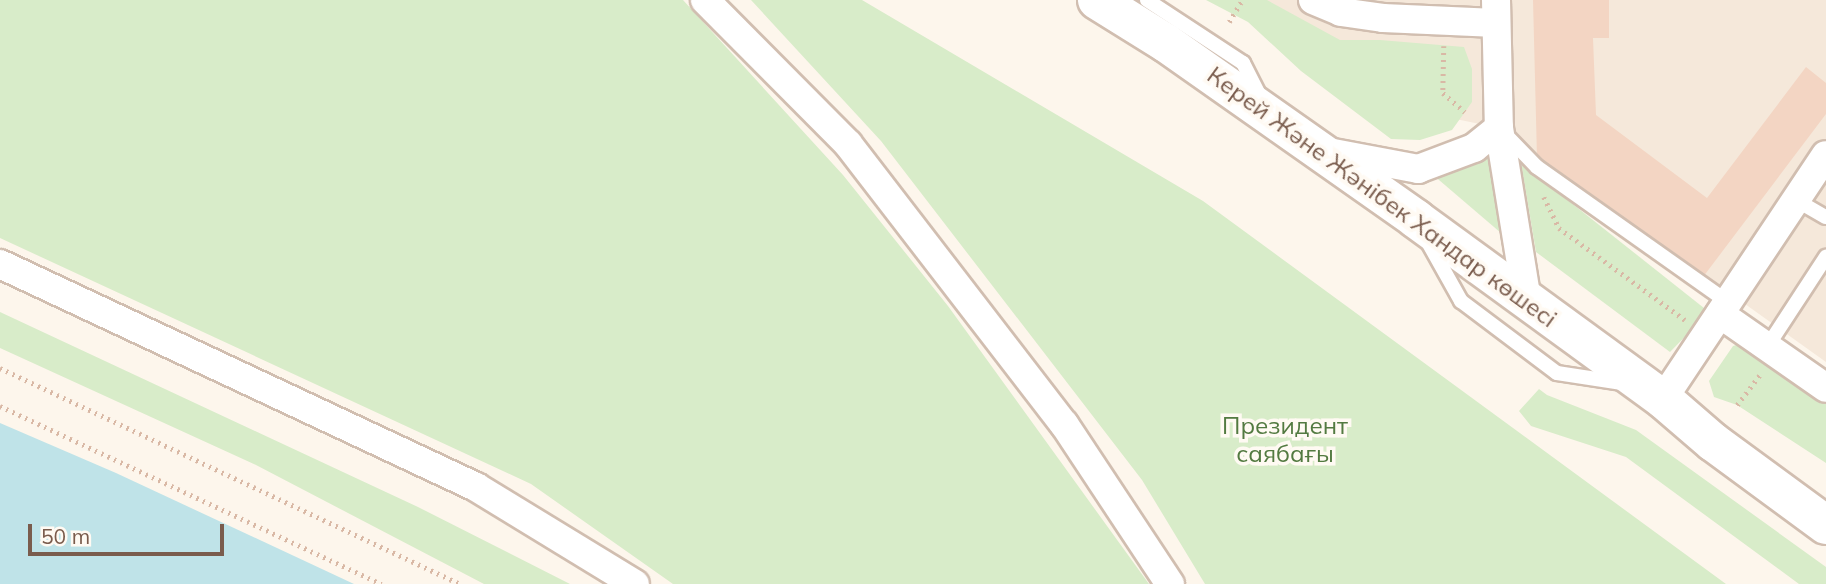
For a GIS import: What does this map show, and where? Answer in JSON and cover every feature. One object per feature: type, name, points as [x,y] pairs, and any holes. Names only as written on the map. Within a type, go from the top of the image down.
[{"type":"main road","name":"Керей Және Жәнібек Хандар көшесі","points":[[1097,0],[1166,43],[1416,219],[1654,393],[1713,443],[1826,526]]},
{"type":"main road","name":"Керей Және Жәнібек Хандар көшесі","points":[[1654,393],[1722,428],[1826,512]]},
{"type":"street","points":[[705,0],[848,144],[1064,424],[1170,584]]},
{"type":"street","points":[[1313,0],[1341,12],[1383,18],[1496,12],[1499,128],[1527,300]]},
{"type":"street","points":[[1318,150],[1418,169],[1474,148],[1499,128]]},
{"type":"street","points":[[1654,393],[1718,317],[1826,155]]},
{"type":"street","points":[[0,264],[476,487],[635,584]]},
{"type":"street","points":[[1718,317],[1826,388]]},
{"type":"lane","points":[[1147,0],[1243,63],[1269,116]]},
{"type":"lane","points":[[1499,128],[1536,167],[1718,317]]},
{"type":"lane","points":[[1796,200],[1826,217]]},
{"type":"lane","points":[[1416,219],[1461,301],[1557,373],[1654,393]]},
{"type":"lane","points":[[1772,350],[1826,257]]},
{"type":"path","points":[[1229,22],[1242,0]]},
{"type":"path","points":[[1444,45],[1443,93],[1465,112]]},
{"type":"path","points":[[1541,192],[1559,228],[1718,317]]},
{"type":"path","points":[[1737,405],[1772,350]]},
{"type":"path","points":[[0,368],[460,584]]},
{"type":"path","points":[[0,406],[382,584]]},
{"type":"shaded area","points":[[1230,0],[1826,0],[1826,362],[1499,128],[1422,112]]},
{"type":"green space","points":[[0,0],[683,0],[843,175],[948,306],[1149,584],[673,584],[531,484],[0,238]]},
{"type":"green space","name":"Президент саябағы","points":[[751,0],[862,0],[1203,201],[1726,584],[1205,584],[1142,480],[881,141]]},
{"type":"green space","points":[[1206,0],[1267,0],[1340,40],[1380,40],[1464,47],[1472,69],[1472,102],[1452,130],[1420,140],[1391,139],[1301,71],[1248,22]]},
{"type":"green space","points":[[1489,148],[1501,233],[1432,174]]},
{"type":"green space","points":[[1521,163],[1709,312],[1670,352],[1536,252]]},
{"type":"green space","points":[[0,312],[418,507],[570,584],[484,584],[256,465],[0,348]]},
{"type":"green space","points":[[1746,342],[1826,399],[1826,463],[1737,405],[1714,397],[1709,381],[1733,346]]},
{"type":"green space","points":[[1539,389],[1547,395],[1636,430],[1826,567],[1826,584],[1799,584],[1626,457],[1531,426],[1519,411]]},
{"type":"water","points":[[0,423],[116,473],[354,584],[0,584]]},
{"type":"building","points":[[1533,0],[1609,0],[1609,38],[1593,38],[1596,115],[1707,198],[1806,67],[1826,83],[1826,114],[1700,281],[1537,158]]}]
